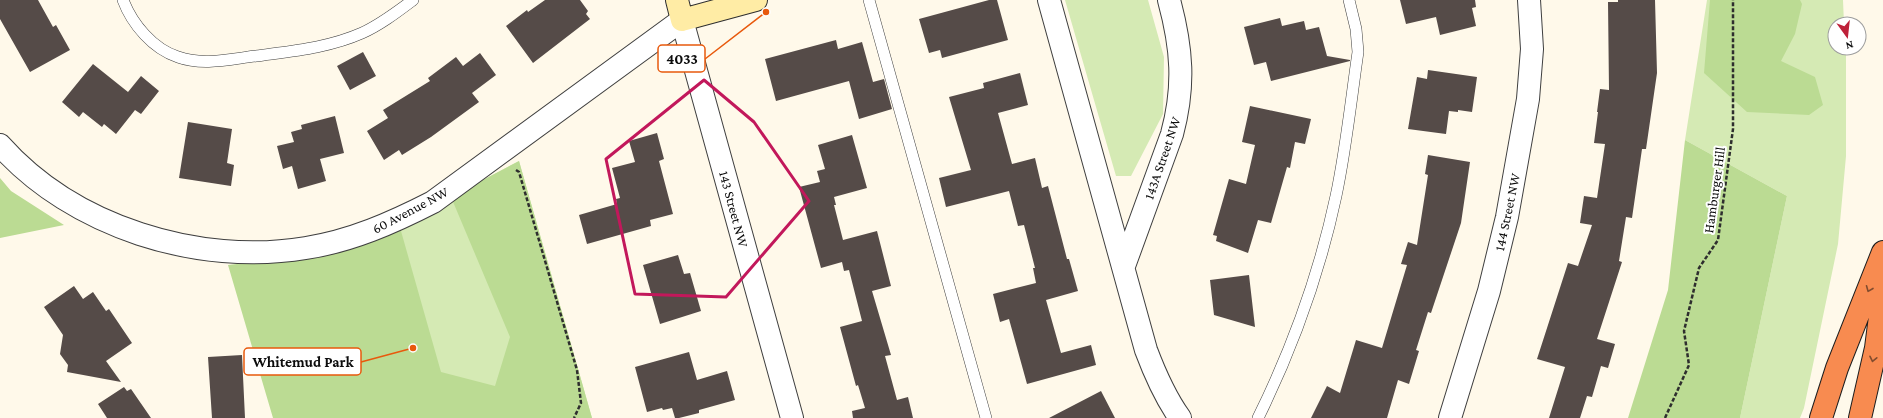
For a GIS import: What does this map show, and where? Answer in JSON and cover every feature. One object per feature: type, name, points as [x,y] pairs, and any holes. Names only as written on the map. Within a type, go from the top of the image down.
[{"type":"highway","points":[[1821,418],[1837,368],[1883,252]]},
{"type":"highway","points":[[1860,418],[1876,348],[1883,293]]},
{"type":"street","name":"60 Avenue NW","points":[[0,145],[21,166],[66,200],[125,228],[178,244],[236,252],[268,252],[305,248],[365,233],[399,219],[433,202],[498,155],[680,10],[756,0]]},
{"type":"street","points":[[1050,0],[1146,350],[1171,406],[1180,418]]},
{"type":"street","name":"143A Street NW","points":[[1124,266],[1172,134],[1178,112],[1182,74],[1180,50],[1169,0]]},
{"type":"street","name":"144 Street NW","points":[[1450,418],[1489,291],[1507,217],[1529,92],[1532,49],[1529,0]]},
{"type":"street","name":"143 Street NW","points":[[680,10],[792,418]]},
{"type":"lane","points":[[123,0],[137,26],[162,50],[178,57],[203,61],[216,61],[312,48],[337,42],[363,32],[390,17],[413,0]]},
{"type":"lane","points":[[869,0],[986,418]]},
{"type":"lane","points":[[1258,418],[1276,381],[1292,342],[1322,251],[1336,195],[1358,52],[1356,29],[1348,0]]},
{"type":"path","name":"Hamburger Hill","points":[[1665,418],[1689,365],[1684,331],[1699,268],[1718,240],[1733,129],[1733,0]]},
{"type":"path","points":[[498,155],[519,172],[575,362],[581,403],[574,418]]},
{"type":"highlighted area","points":[[704,80],[754,122],[809,201],[726,297],[635,294],[606,159]]},
{"type":"green space","points":[[1065,0],[1148,0],[1164,57],[1163,114],[1131,176],[1116,176]]},
{"type":"green space","points":[[1707,0],[1843,0],[1844,16],[1827,16],[1827,56],[1846,56],[1846,156],[1838,244],[1804,408],[1800,418],[1740,418],[1787,196],[1685,140]]},
{"type":"green space","points":[[1710,0],[1800,0],[1802,4],[1795,34],[1781,61],[1815,77],[1823,105],[1809,115],[1747,112],[1704,73]]},
{"type":"green space","points":[[1685,140],[1787,196],[1740,418],[1628,418],[1668,290]]},
{"type":"green space","points":[[519,161],[592,418],[273,418],[354,247]]},
{"type":"green space","points":[[519,161],[592,418],[273,418],[228,265],[308,256],[399,224],[441,372],[495,386],[510,337],[451,197]]},
{"type":"green space","points":[[0,178],[11,191],[64,225],[0,238]]},
{"type":"building","points":[[0,0],[38,0],[53,27],[56,25],[70,50],[30,72],[0,19]]},
{"type":"building","points":[[545,0],[580,0],[588,11],[586,14],[590,19],[533,63],[506,26],[527,10],[528,12]]},
{"type":"building","points":[[989,0],[997,0],[1008,40],[942,58],[940,50],[929,53],[919,19]]},
{"type":"building","points":[[1400,0],[1475,0],[1476,7],[1472,8],[1476,26],[1440,35],[1436,17],[1406,24]]},
{"type":"building","points":[[1618,0],[1655,0],[1657,73],[1646,149],[1642,149],[1632,218],[1626,217],[1619,261],[1622,262],[1597,339],[1615,344],[1608,368],[1601,366],[1592,397],[1587,396],[1580,418],[1549,418],[1565,367],[1537,359],[1568,263],[1578,266],[1592,225],[1580,223],[1584,196],[1597,198],[1605,144],[1594,143],[1600,89],[1609,90],[1608,2],[1618,2]]},
{"type":"building","points":[[1280,18],[1282,26],[1304,21],[1306,30],[1319,27],[1327,56],[1350,61],[1271,81],[1266,62],[1254,65],[1244,27]]},
{"type":"building","points":[[836,40],[838,49],[862,42],[873,82],[884,79],[892,109],[859,119],[849,81],[776,101],[765,59]]},
{"type":"building","points":[[363,52],[376,76],[350,90],[337,66]]},
{"type":"building","points":[[480,53],[496,75],[472,93],[479,102],[431,137],[402,155],[399,150],[384,160],[367,131],[388,118],[383,110],[430,81],[428,78],[456,57],[463,66]]},
{"type":"building","points":[[93,64],[128,92],[141,76],[159,91],[141,114],[135,110],[116,134],[104,124],[102,127],[83,112],[79,117],[62,102]]},
{"type":"building","points":[[1428,70],[1477,77],[1472,112],[1458,110],[1458,112],[1449,111],[1446,134],[1408,129],[1417,77],[1427,79]]},
{"type":"building","points":[[1020,73],[1028,105],[998,113],[1012,164],[1035,158],[1042,188],[1048,186],[1067,259],[1069,259],[1078,291],[1046,300],[1061,353],[1091,345],[1096,365],[1027,384],[1009,319],[1000,322],[993,294],[1036,283],[1033,268],[1035,268],[1024,225],[1018,226],[1009,191],[946,207],[939,178],[971,170],[949,97],[984,88],[983,83]]},
{"type":"building","points":[[1250,106],[1311,119],[1305,144],[1295,142],[1290,168],[1287,167],[1271,223],[1258,220],[1248,253],[1216,241],[1217,236],[1213,235],[1229,179],[1246,184],[1255,145],[1242,142]]},
{"type":"building","points":[[335,116],[344,153],[320,159],[326,181],[298,189],[292,166],[283,169],[277,146],[294,142],[291,132],[302,129],[301,125]]},
{"type":"building","points":[[188,122],[232,129],[227,163],[234,165],[231,186],[179,178]]},
{"type":"building","points":[[657,133],[664,159],[659,161],[673,214],[650,220],[651,226],[587,244],[579,215],[617,204],[616,199],[620,198],[612,168],[635,162],[629,141]]},
{"type":"building","points":[[852,135],[867,188],[834,197],[836,205],[834,205],[843,240],[877,231],[891,286],[872,291],[891,355],[885,356],[897,400],[908,397],[913,418],[853,418],[852,411],[865,408],[858,385],[856,386],[840,327],[862,321],[849,270],[844,271],[842,262],[821,268],[799,187],[820,182],[817,171],[825,169],[818,145]]},
{"type":"building","points":[[1428,155],[1470,162],[1461,223],[1431,313],[1428,312],[1416,350],[1419,351],[1409,384],[1398,380],[1387,418],[1311,418],[1327,386],[1340,393],[1356,340],[1382,348],[1407,265],[1401,264],[1408,242],[1417,245],[1428,175],[1425,174]]},
{"type":"building","points":[[678,255],[684,274],[690,273],[701,311],[660,324],[643,265]]},
{"type":"building","points":[[1249,275],[1255,327],[1214,315],[1210,280]]},
{"type":"building","points":[[74,286],[83,299],[93,292],[106,311],[109,309],[132,343],[106,361],[121,382],[67,372],[68,365],[60,354],[63,335],[44,307]]},
{"type":"building","points":[[689,352],[697,380],[727,371],[735,400],[699,410],[699,413],[679,418],[675,418],[672,408],[663,410],[662,408],[647,412],[635,367]]},
{"type":"building","points":[[242,355],[245,418],[212,418],[208,357]]},
{"type":"building","points":[[124,387],[127,391],[131,389],[151,418],[107,418],[98,404]]},
{"type":"building","points":[[1101,391],[1115,418],[1049,418]]},
{"type":"place","name":"4033","points":[[766,12]]},
{"type":"place","name":"Whitemud Park","points":[[413,348]]}]
